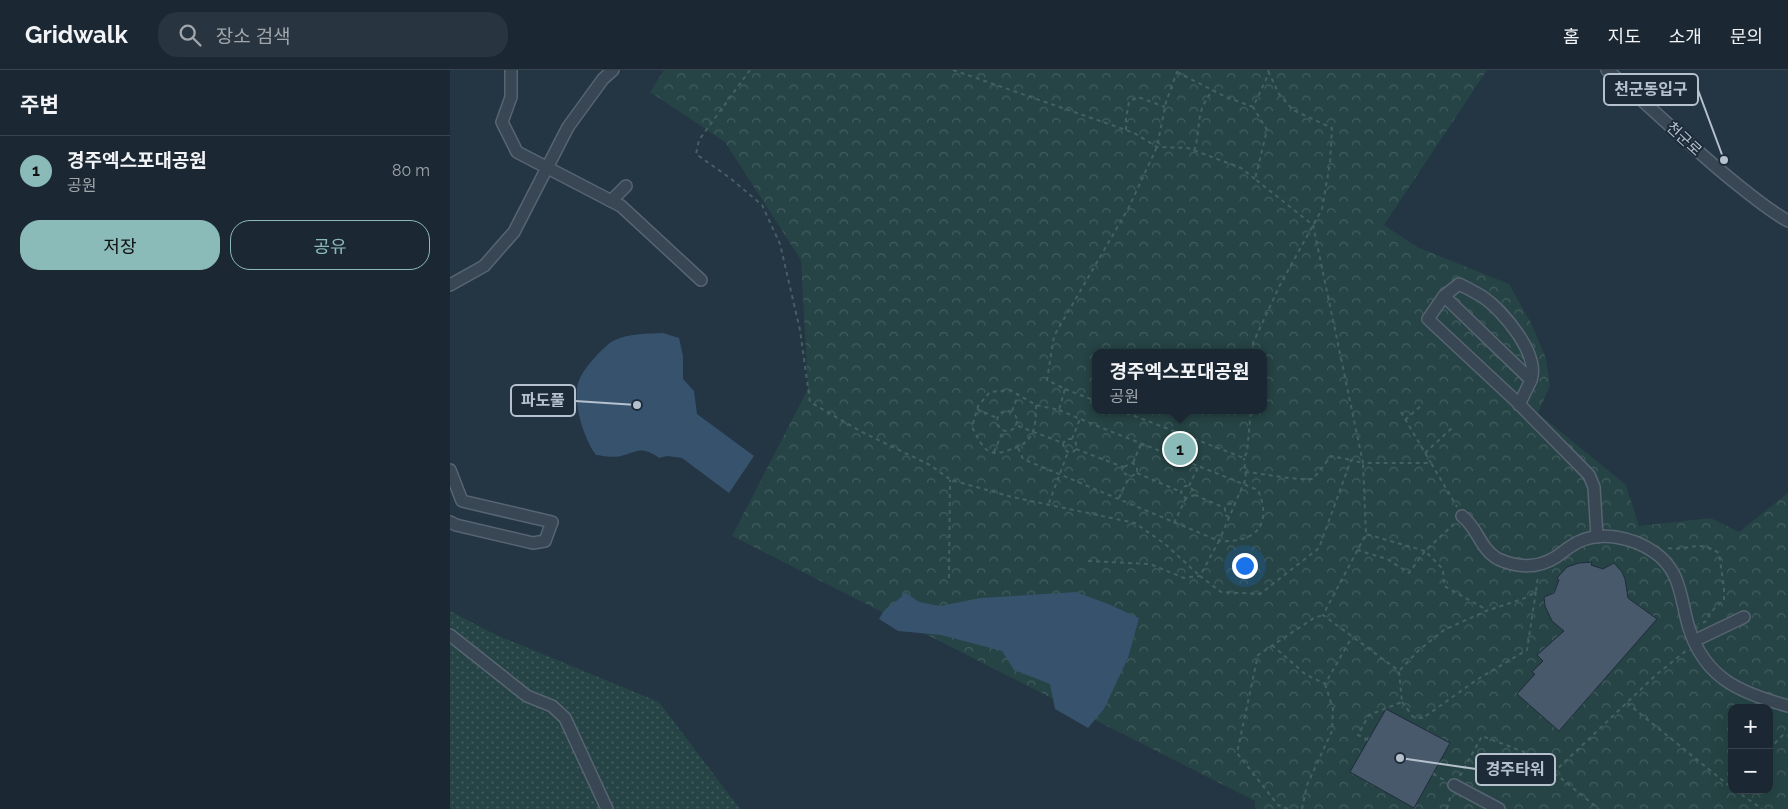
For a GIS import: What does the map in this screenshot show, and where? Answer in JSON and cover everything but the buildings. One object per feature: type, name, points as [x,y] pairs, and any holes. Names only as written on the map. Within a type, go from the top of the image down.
[{"type":"street","points":[[521,70],[511,73],[511,97],[502,122],[517,152],[621,206],[701,280]]},
{"type":"street","points":[[450,285],[484,266],[514,232],[568,127],[603,79],[613,70]]},
{"type":"street","name":"천군로","points":[[1607,70],[1625,84],[1705,159],[1773,212],[1788,221]]},
{"type":"street","points":[[611,201],[626,186]]},
{"type":"street","points":[[1519,405],[1534,375],[1527,348],[1508,320],[1484,297],[1459,284],[1444,296],[1428,319],[1519,405],[1589,475],[1594,487],[1597,537]]},
{"type":"street","points":[[1444,296],[1532,380]]},
{"type":"street","points":[[450,472],[462,501],[552,522],[545,541],[534,543],[450,522]]},
{"type":"street","points":[[1462,516],[1471,523],[1482,545],[1489,553],[1513,565],[1535,566],[1553,558],[1577,543],[1597,537],[1622,538],[1642,544],[1668,563],[1683,598],[1694,642],[1706,663],[1733,686],[1753,696],[1788,706]]},
{"type":"street","points":[[1694,642],[1744,617]]},
{"type":"street","points":[[450,635],[528,696],[552,706],[565,718],[608,809]]},
{"type":"street","points":[[1454,785],[1500,809]]},
{"type":"path","points":[[750,70],[699,140],[696,154],[730,178],[762,206],[780,244],[800,330],[810,402],[860,431],[930,465],[950,480],[1012,497],[1135,523],[1165,544],[1200,576],[1221,592],[1260,594],[1319,548],[1350,460]]},
{"type":"path","points":[[953,70],[1126,130],[1157,147],[1188,148],[1241,168],[1313,225],[1363,463],[1366,534],[1323,616]]},
{"type":"path","points":[[1092,399],[1046,380],[1054,336],[1128,209],[1157,147],[1165,107],[1178,71],[1213,90],[1253,107],[1267,130],[1255,179]]},
{"type":"path","points":[[1253,107],[1269,71]]},
{"type":"path","points":[[1253,349],[1253,343],[1280,285],[1322,208],[1330,163],[1332,128],[1293,110],[1279,94],[1269,71]]},
{"type":"path","points":[[1194,151],[1198,138],[1198,120],[1205,100],[1213,90]]},
{"type":"path","points":[[1126,130],[1129,102],[1138,97],[1165,107]]},
{"type":"path","points":[[1059,410],[1065,389]]},
{"type":"path","points":[[1018,448],[1024,459],[1220,541],[1246,539],[1259,529],[1263,518],[1262,501],[1258,490],[1059,410],[1036,405],[1010,390],[990,392],[978,406],[972,427],[985,449],[998,454],[1018,448],[1023,446],[1033,432],[1036,422],[1036,405]]},
{"type":"path","points":[[1012,411],[1018,395]]},
{"type":"path","points":[[1406,420],[1424,404]]},
{"type":"path","points":[[977,409],[997,418]]},
{"type":"path","points":[[997,418],[1007,410],[1012,411],[1016,414],[1018,426]]},
{"type":"path","points":[[1357,550],[1387,559],[1409,573],[1425,551],[1462,516],[1401,412]]},
{"type":"path","points":[[1129,414],[1244,458]]},
{"type":"path","points":[[1200,576],[1220,541],[1246,478],[1244,458],[1247,452],[1251,414]]},
{"type":"path","points":[[997,418],[997,424],[1003,431]]},
{"type":"path","points":[[1072,439],[1080,419]]},
{"type":"path","points":[[1018,426],[1063,443]]},
{"type":"path","points":[[1003,431],[1011,430],[1018,426]]},
{"type":"path","points":[[1425,453],[1452,428]]},
{"type":"path","points":[[994,452],[1003,431]]},
{"type":"path","points":[[1063,443],[1068,439],[1072,439]]},
{"type":"path","points":[[1072,439],[1076,443],[1076,449]]},
{"type":"path","points":[[1063,443],[1064,449],[1068,452]]},
{"type":"path","points":[[1076,449],[1123,467],[1133,463],[1141,443]]},
{"type":"path","points":[[1068,452],[1073,452],[1076,449]]},
{"type":"path","points":[[1048,504],[1068,452]]},
{"type":"path","points":[[1245,472],[1298,480],[1312,478],[1331,456],[1363,463],[1431,463]]},
{"type":"path","points":[[1133,463],[1137,466],[1137,473]]},
{"type":"path","points":[[1181,492],[1185,486],[1189,486],[1199,465]]},
{"type":"path","points":[[1123,467],[1125,474],[1132,476],[1137,473]]},
{"type":"path","points":[[1137,473],[1181,492],[1182,496],[1186,498]]},
{"type":"path","points":[[1118,499],[1130,475]]},
{"type":"path","points":[[949,578],[950,480]]},
{"type":"path","points":[[1189,486],[1195,495]]},
{"type":"path","points":[[1174,523],[1186,498],[1195,495],[1225,508]]},
{"type":"path","points":[[1229,518],[1225,515],[1225,508],[1229,504],[1235,503]]},
{"type":"path","points":[[1366,534],[1425,551],[1443,569],[1444,586],[1489,610]]},
{"type":"path","points":[[1656,553],[1668,548],[1679,550],[1690,546],[1707,546],[1719,553],[1724,600],[1710,613],[1705,622],[1689,627]]},
{"type":"path","points":[[1088,561],[1150,564],[1184,578],[1200,576]]},
{"type":"path","points":[[1288,809],[1278,806],[1236,753],[1258,654],[1314,618],[1323,616],[1399,671],[1402,702],[1413,717],[1422,718],[1478,679],[1527,650],[1540,564]]},
{"type":"path","points":[[1399,671],[1418,651],[1444,630],[1489,610],[1528,597],[1536,590]]},
{"type":"path","points":[[1302,809],[1307,785],[1332,731],[1333,709],[1326,684],[1352,637]]},
{"type":"path","points":[[1553,773],[1656,674],[1694,642]]},
{"type":"path","points":[[1272,646],[1305,674],[1326,684]]},
{"type":"path","points":[[1368,740],[1358,735],[1369,715],[1402,702]]},
{"type":"path","points":[[1626,703],[1728,785]]},
{"type":"path","points":[[1773,745],[1783,735],[1788,736]]},
{"type":"path","points":[[1447,809],[1448,800],[1454,785],[1482,736],[1532,755],[1599,809]]},
{"type":"path","points":[[1433,774],[1454,785]]},
{"type":"path","points":[[1741,794],[1762,809]]},
{"type":"green space","points":[[664,70],[1487,70],[1384,225],[1417,247],[1509,284],[1531,323],[1546,358],[1550,386],[1538,413],[1626,485],[1639,526],[1711,518],[1739,532],[1788,493],[1788,809],[1255,809],[1255,801],[732,536],[808,389],[801,260],[725,142],[650,92]]},
{"type":"green space","points":[[450,611],[494,634],[659,702],[740,809],[450,809]]},
{"type":"water","points":[[663,333],[679,338],[683,356],[683,379],[694,391],[697,414],[754,456],[729,493],[682,458],[667,456],[659,458],[644,451],[636,451],[618,457],[596,455],[587,439],[580,418],[577,396],[577,386],[586,368],[599,352],[619,338],[631,335]]},
{"type":"water","points":[[905,592],[919,602],[940,606],[980,598],[1076,592],[1139,618],[1128,658],[1104,709],[1088,728],[1055,709],[1050,684],[1014,670],[1002,651],[941,635],[898,631],[879,619],[885,610]]},
{"type":"place","name":"천군동입구","points":[[1724,160]]},
{"type":"place","name":"파도풀","points":[[637,405]]},
{"type":"place","name":"경주엑스포대공원","points":[[1180,449]]},
{"type":"place","name":"경주타워","points":[[1400,758]]}]
